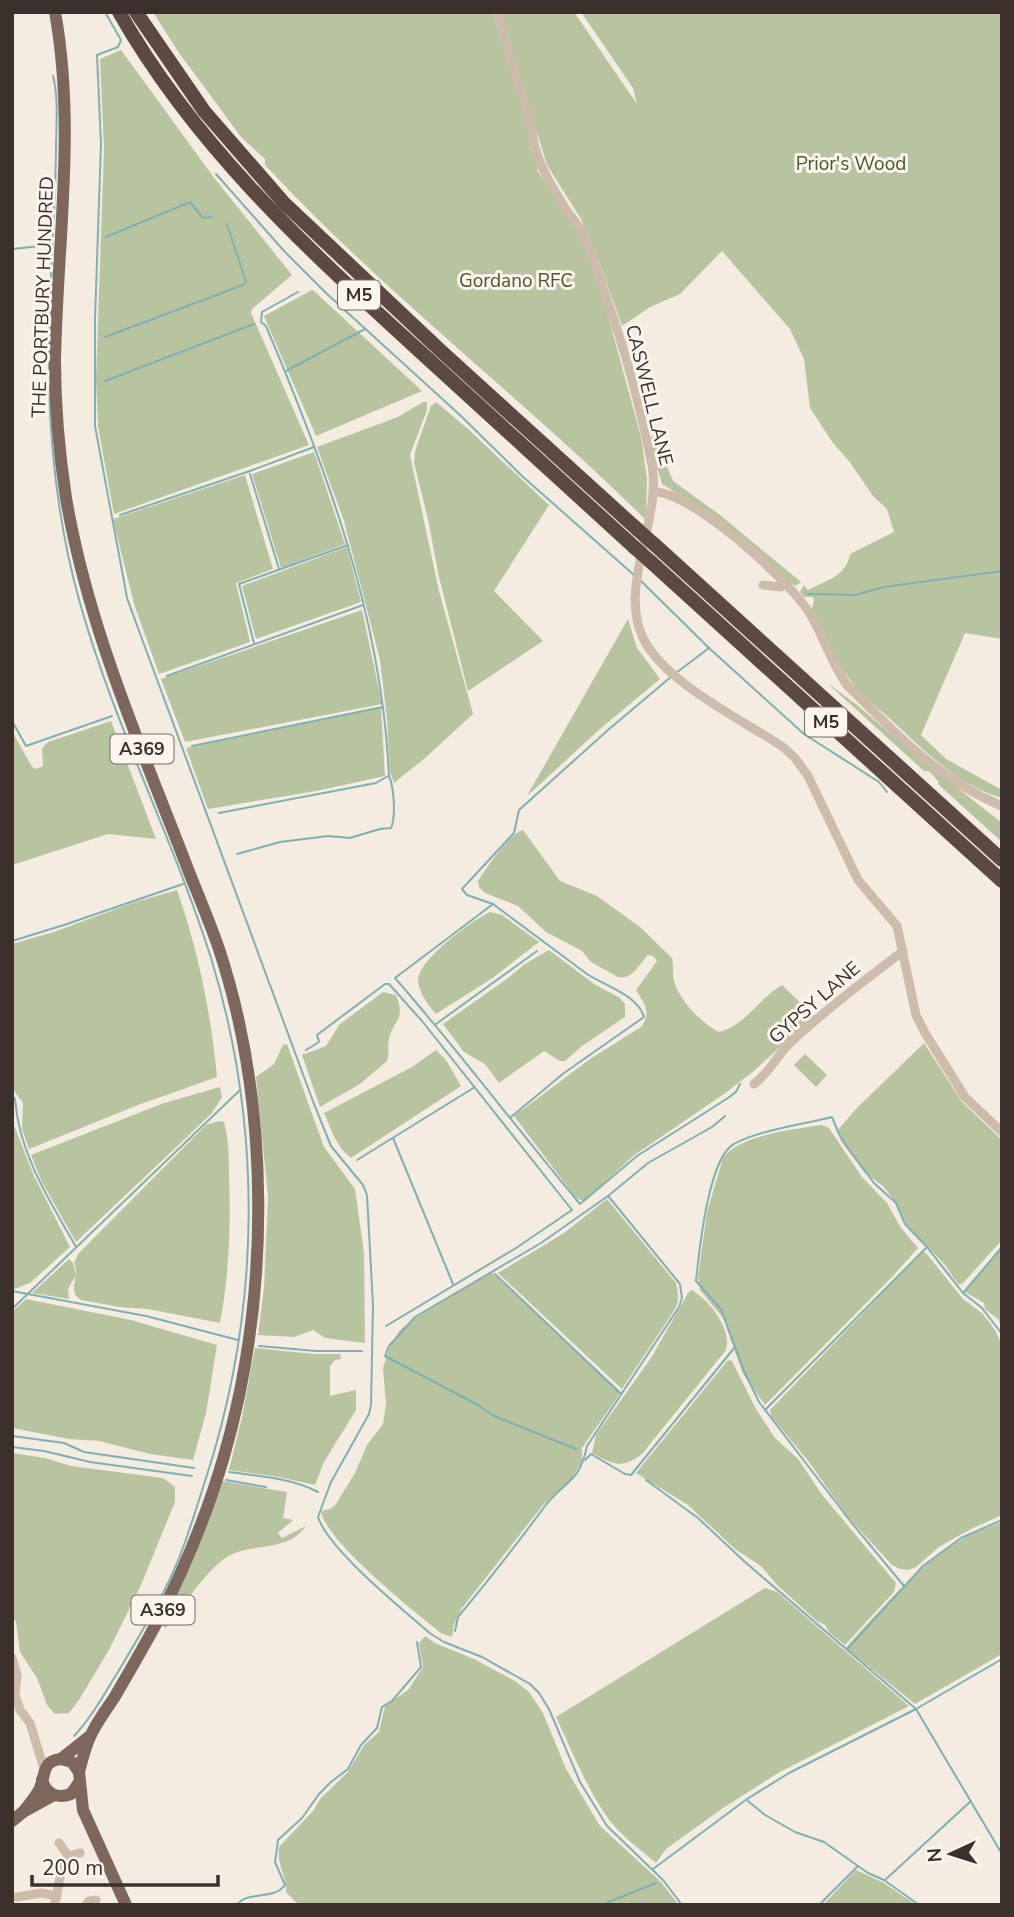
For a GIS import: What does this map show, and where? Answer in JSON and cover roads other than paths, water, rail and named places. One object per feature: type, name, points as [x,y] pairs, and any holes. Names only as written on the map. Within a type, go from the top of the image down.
[{"type":"highway","name":"M5","points":[[119,12],[180,104],[256,196],[363,299],[1002,881]]},
{"type":"highway","name":"M5","points":[[136,12],[204,111],[284,203],[441,351],[1002,860]]},
{"type":"main road","name":"THE PORTBURY HUNDRED","points":[[55,12],[61,59],[65,149],[55,362],[58,438],[66,498],[79,562],[101,641],[222,961],[235,1007],[249,1084],[257,1200],[257,1261],[249,1335],[224,1455],[182,1571],[154,1628],[90,1736],[79,1778]]},
{"type":"main road","name":"THE PORTBURY HUNDRED","points":[[58,1759],[90,1736]]},
{"type":"main road","points":[[23,1812],[39,1788],[43,1774],[58,1759],[72,1762],[79,1778],[83,1811],[126,1905]]},
{"type":"main road","points":[[43,1774],[45,1788],[83,1811]]},
{"type":"main road","points":[[12,1821],[23,1812],[75,1790],[79,1778]]},
{"type":"street","name":"CASWELL LANE","points":[[497,12],[532,129],[534,146],[568,212],[582,231],[608,298],[653,468],[653,492],[639,564],[637,597],[638,617],[646,643],[661,665],[678,680],[772,739],[795,758],[808,776],[858,880],[897,926],[916,1015],[925,1033],[965,1097],[1002,1132]]},
{"type":"street","points":[[653,492],[675,496],[714,521],[776,574],[809,612],[837,672],[847,685],[915,751],[947,776],[1002,806]]},
{"type":"street","points":[[776,574],[765,585],[781,587]]},
{"type":"street","name":"GYPSY LANE","points":[[754,1084],[765,1076],[769,1067],[785,1049],[829,1007],[903,951]]},
{"type":"street","points":[[12,1658],[17,1675],[16,1707],[30,1723],[43,1774]]},
{"type":"street","points":[[35,1743],[43,1754],[58,1759]]},
{"type":"street","points":[[59,1843],[68,1856]]},
{"type":"street","points":[[17,1897],[41,1892],[55,1900],[62,1865],[68,1856],[80,1853]]},
{"type":"street","points":[[86,1905],[89,1901],[96,1900]]},
{"type":"waterway","points":[[105,12],[121,40],[118,47],[97,55],[101,144],[95,319],[95,426],[127,598],[314,1104],[331,1146],[363,1185],[367,1195],[373,1305],[371,1405],[369,1414],[331,1482],[318,1517],[351,1562],[431,1634],[482,1657],[530,1684],[539,1693],[549,1709],[580,1782],[607,1826],[663,1880],[682,1905]]},
{"type":"waterway","points":[[49,369],[57,123],[53,76]]},
{"type":"waterway","points":[[216,174],[285,252],[326,293],[461,416],[522,476],[634,575]]},
{"type":"waterway","points":[[106,237],[190,202],[203,218],[212,217]]},
{"type":"waterway","points":[[105,337],[243,285],[246,281],[227,224]]},
{"type":"waterway","points":[[12,249],[41,246]]},
{"type":"waterway","points":[[237,854],[280,842],[328,836],[350,838],[391,828],[393,817],[384,717],[363,602],[348,546],[310,435],[266,326],[261,322],[262,312],[298,292]]},
{"type":"waterway","points":[[105,381],[254,324]]},
{"type":"waterway","points":[[286,371],[365,329]]},
{"type":"waterway","points":[[49,385],[58,495],[67,550],[80,603],[109,693],[196,913],[228,1022],[240,1087],[247,1153],[249,1218],[237,1349],[224,1414],[190,1528],[178,1562],[154,1610],[98,1705],[74,1736]]},
{"type":"waterway","points":[[120,515],[314,447]]},
{"type":"waterway","points":[[250,474],[279,569]]},
{"type":"waterway","points":[[254,643],[239,584],[348,545]]},
{"type":"waterway","points":[[808,594],[855,595],[884,587],[1002,571]]},
{"type":"waterway","points":[[641,581],[709,648],[804,734],[879,782],[887,792]]},
{"type":"waterway","points":[[167,676],[363,605]]},
{"type":"waterway","points":[[676,673],[709,648]]},
{"type":"waterway","points":[[672,676],[519,810],[514,833],[462,889],[467,895],[493,904],[395,978],[580,1204],[637,1156],[728,1098],[736,1092],[740,1084]]},
{"type":"waterway","points":[[192,746],[383,707]]},
{"type":"waterway","points":[[12,721],[26,746],[112,716]]},
{"type":"waterway","points":[[219,813],[376,783],[388,776]]},
{"type":"waterway","points":[[12,941],[183,884]]},
{"type":"waterway","points":[[493,904],[587,974],[628,997],[641,1009],[644,1017],[564,1073],[511,1117]]},
{"type":"waterway","points":[[436,1024],[537,951]]},
{"type":"waterway","points":[[306,1050],[319,1042],[317,1035],[385,984],[389,984],[422,1021],[572,1210],[516,1248],[386,1326]]},
{"type":"waterway","points":[[357,1160],[475,1087]]},
{"type":"waterway","points":[[12,1309],[240,1090]]},
{"type":"waterway","points":[[12,1095],[29,1158],[76,1247]]},
{"type":"waterway","points":[[576,1449],[494,1416],[385,1356],[389,1346],[415,1317],[541,1243],[608,1196],[648,1163],[712,1127],[725,1116]]},
{"type":"waterway","points":[[904,1586],[759,1402],[744,1371],[721,1309],[696,1281],[706,1207],[711,1186],[725,1153],[743,1139],[832,1117],[850,1151],[874,1183],[896,1203],[905,1224],[963,1293],[982,1308],[1002,1334]]},
{"type":"waterway","points":[[393,1138],[453,1284]]},
{"type":"waterway","points":[[455,1631],[458,1617],[545,1506],[580,1468],[587,1446],[679,1307],[682,1298],[680,1284],[609,1197]]},
{"type":"waterway","points":[[766,1409],[927,1247]]},
{"type":"waterway","points":[[964,1292],[1002,1247]]},
{"type":"waterway","points":[[495,1274],[620,1393]]},
{"type":"waterway","points":[[12,1291],[146,1316],[238,1340]]},
{"type":"waterway","points":[[259,1346],[316,1351],[362,1351]]},
{"type":"waterway","points":[[585,1460],[591,1454],[631,1475],[735,1347]]},
{"type":"waterway","points":[[12,1436],[64,1443],[84,1452],[194,1468]]},
{"type":"waterway","points":[[12,1447],[44,1451],[90,1462],[192,1476]]},
{"type":"waterway","points":[[229,1472],[286,1481],[318,1492]]},
{"type":"waterway","points":[[226,1480],[266,1487]]},
{"type":"waterway","points":[[646,1480],[698,1518],[745,1562],[916,1709],[1002,1659]]},
{"type":"waterway","points":[[848,1648],[923,1566],[961,1538],[1002,1520]]},
{"type":"waterway","points":[[237,1905],[247,1898],[274,1893],[285,1885],[275,1862],[278,1840],[302,1818],[319,1794],[348,1769],[361,1745],[377,1728],[382,1707],[392,1701],[421,1667],[417,1642]]},
{"type":"waterway","points":[[653,1869],[747,1799],[789,1773],[916,1709],[1002,1854]]},
{"type":"waterway","points":[[748,1801],[765,1815],[795,1832],[824,1842],[919,1905]]},
{"type":"waterway","points":[[885,1880],[971,1801]]},
{"type":"waterway","points":[[819,1905],[858,1866]]},
{"type":"waterway","points":[[601,1905],[656,1883]]},
{"type":"park label","name":"Prior's Wood","points":[[851,163]]},
{"type":"park label","name":"Gordano RFC","points":[[516,280]]}]
